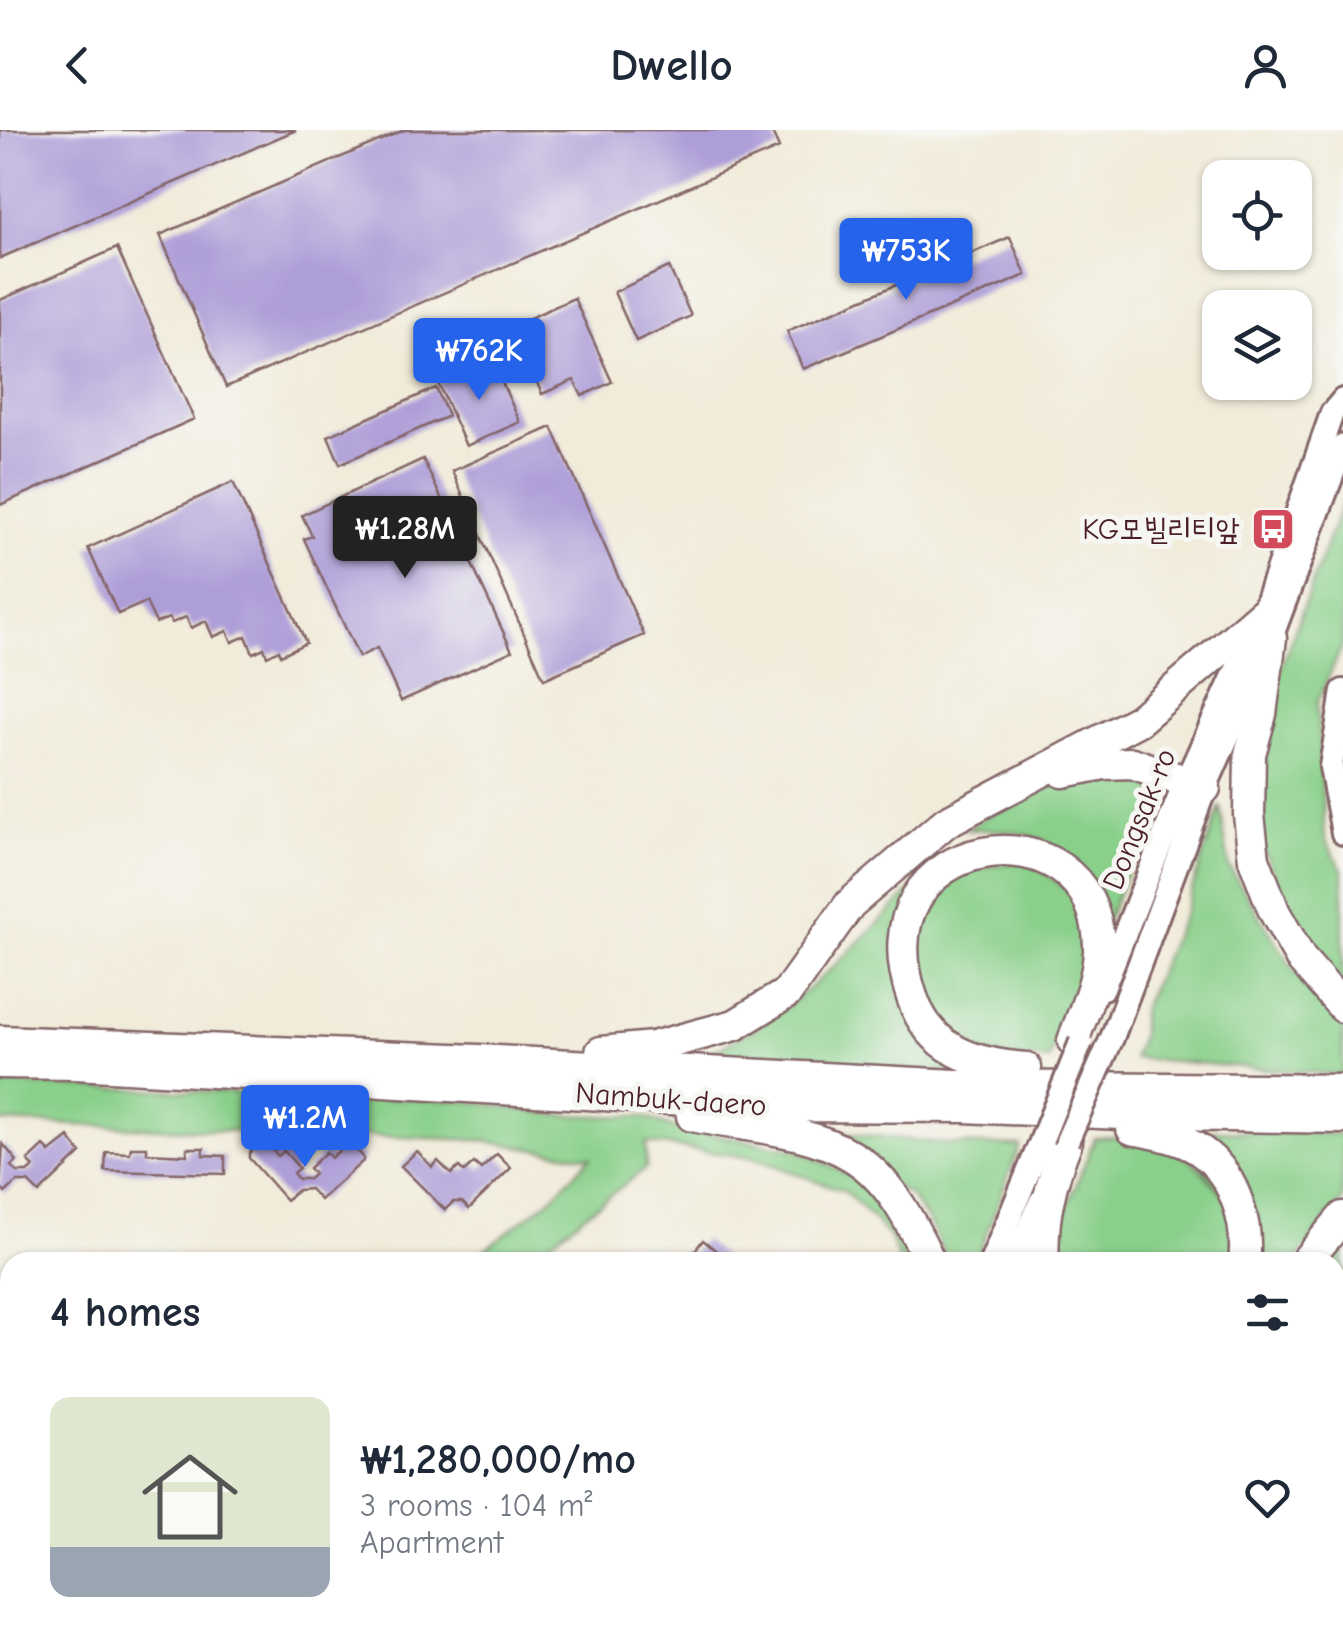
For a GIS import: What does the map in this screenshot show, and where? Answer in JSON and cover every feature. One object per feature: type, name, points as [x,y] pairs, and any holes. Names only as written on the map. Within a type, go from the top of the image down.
[{"type":"highway","points":[[508,1062],[652,1047],[735,1025],[787,993],[850,904],[946,822],[1138,720],[1266,627]]},
{"type":"highway","points":[[1266,627],[1262,714],[1250,754],[1248,815],[1254,858],[1274,911],[1301,960],[1343,1006]]},
{"type":"highway","points":[[1021,782],[1104,764],[1132,763],[1195,786]]},
{"type":"highway","points":[[1077,1042],[1098,964],[1096,926],[1082,891],[1052,862],[1027,851],[964,857],[942,868],[924,884],[910,913],[902,945],[904,971],[914,1003],[929,1029],[958,1054],[989,1065],[1208,1088]]},
{"type":"highway","name":"Nambuk-daero","points":[[0,1042],[975,1086],[1343,1090]]},
{"type":"highway","name":"Nambuk-daero","points":[[0,1063],[76,1064],[789,1106],[964,1106],[1343,1118]]},
{"type":"highway","points":[[582,1093],[760,1128],[852,1156],[886,1187],[912,1224],[925,1252]]},
{"type":"highway","points":[[890,1108],[1126,1128],[1168,1136],[1206,1155],[1231,1186],[1239,1206],[1246,1252]]},
{"type":"highway","points":[[1043,1252],[1042,1233],[1055,1140]]},
{"type":"highway","points":[[1314,1252],[1343,1218]]},
{"type":"main road","name":"Dongsak-ro","points":[[1266,627],[1332,413],[1343,400]]},
{"type":"main road","name":"Dongsak-ro","points":[[1017,1252],[1055,1140],[1077,1042],[1266,627],[1343,446]]},
{"type":"main road","points":[[1343,691],[1331,767],[1343,832]]},
{"type":"main road","name":"Dongsak-ro","points":[[997,1252],[1112,1038],[1195,786]]},
{"type":"green space","points":[[1343,500],[1343,645],[1317,703],[1325,839],[1343,871],[1343,985],[1311,955],[1261,845],[1262,781],[1279,673]]},
{"type":"green space","points":[[1145,774],[1158,799],[1156,808],[1102,930],[1078,873],[1052,846],[1025,834],[966,830],[1073,775]]},
{"type":"green space","points":[[1220,806],[1229,867],[1295,972],[1343,1016],[1343,1075],[1133,1058],[1141,1036],[1141,1011],[1184,913]]},
{"type":"green space","points":[[1027,859],[1077,898],[1088,964],[1049,1060],[989,1056],[947,1031],[915,988],[917,914],[948,875]]},
{"type":"green space","points":[[916,886],[894,950],[970,1074],[697,1057],[730,1042],[789,1005]]},
{"type":"green space","points":[[0,1084],[467,1101],[556,1115],[646,1117],[668,1126],[797,1150],[852,1176],[902,1223],[913,1252],[896,1252],[889,1236],[845,1191],[753,1158],[646,1143],[646,1168],[536,1252],[481,1252],[548,1201],[591,1157],[475,1140],[0,1122]]},
{"type":"green space","points":[[805,1129],[951,1144],[1020,1146],[979,1252],[943,1252],[910,1196]]},
{"type":"green space","points":[[1176,1130],[1343,1134],[1343,1199],[1303,1252],[1253,1252],[1255,1240]]},
{"type":"green space","points":[[1138,1136],[1187,1155],[1227,1199],[1235,1252],[1058,1252],[1056,1235],[1095,1138]]},
{"type":"building","points":[[0,130],[296,130],[0,258]]},
{"type":"building","points":[[404,130],[771,130],[779,148],[226,387],[160,235]]},
{"type":"building","points":[[1010,237],[1026,275],[803,369],[787,331]]},
{"type":"building","points":[[117,248],[194,419],[0,505],[0,300]]},
{"type":"building","points":[[669,267],[691,316],[636,341],[614,292]]},
{"type":"building","points":[[574,298],[612,382],[582,396],[574,380],[542,394],[512,326]]},
{"type":"building","points":[[491,359],[520,422],[466,446],[438,383]]},
{"type":"building","points":[[436,388],[448,416],[340,464],[328,436]]},
{"type":"building","points":[[552,427],[644,635],[544,679],[452,471]]},
{"type":"building","points":[[423,459],[512,651],[401,701],[377,648],[359,657],[304,539],[312,536],[302,515]]},
{"type":"building","points":[[233,482],[306,643],[281,655],[279,650],[267,656],[264,648],[253,653],[246,636],[232,642],[227,631],[213,637],[206,621],[191,628],[186,617],[172,623],[169,618],[156,623],[146,602],[118,614],[88,548]]},
{"type":"building","points":[[69,1137],[81,1153],[39,1193],[28,1182],[17,1182],[5,1193],[0,1187],[3,1144],[17,1161],[11,1166],[17,1172],[28,1172],[34,1167],[28,1161],[44,1146],[50,1152]]},
{"type":"building","points":[[261,1142],[278,1156],[284,1151],[299,1168],[293,1173],[298,1179],[309,1179],[314,1174],[309,1168],[326,1152],[331,1158],[345,1145],[351,1144],[363,1161],[320,1200],[310,1189],[298,1190],[286,1200],[249,1158]]},
{"type":"building","points":[[131,1147],[147,1147],[147,1153],[187,1155],[187,1148],[204,1148],[203,1155],[225,1156],[225,1174],[105,1171],[106,1152],[130,1153]]},
{"type":"building","points":[[417,1151],[432,1167],[438,1161],[451,1174],[459,1167],[464,1172],[474,1163],[481,1169],[497,1154],[511,1168],[469,1209],[462,1202],[453,1202],[445,1210],[401,1166]]},
{"type":"building","points":[[703,1240],[718,1252],[694,1252]]},
{"type":"place","name":"KG모빌리티앞","points":[[1273,529]]}]
